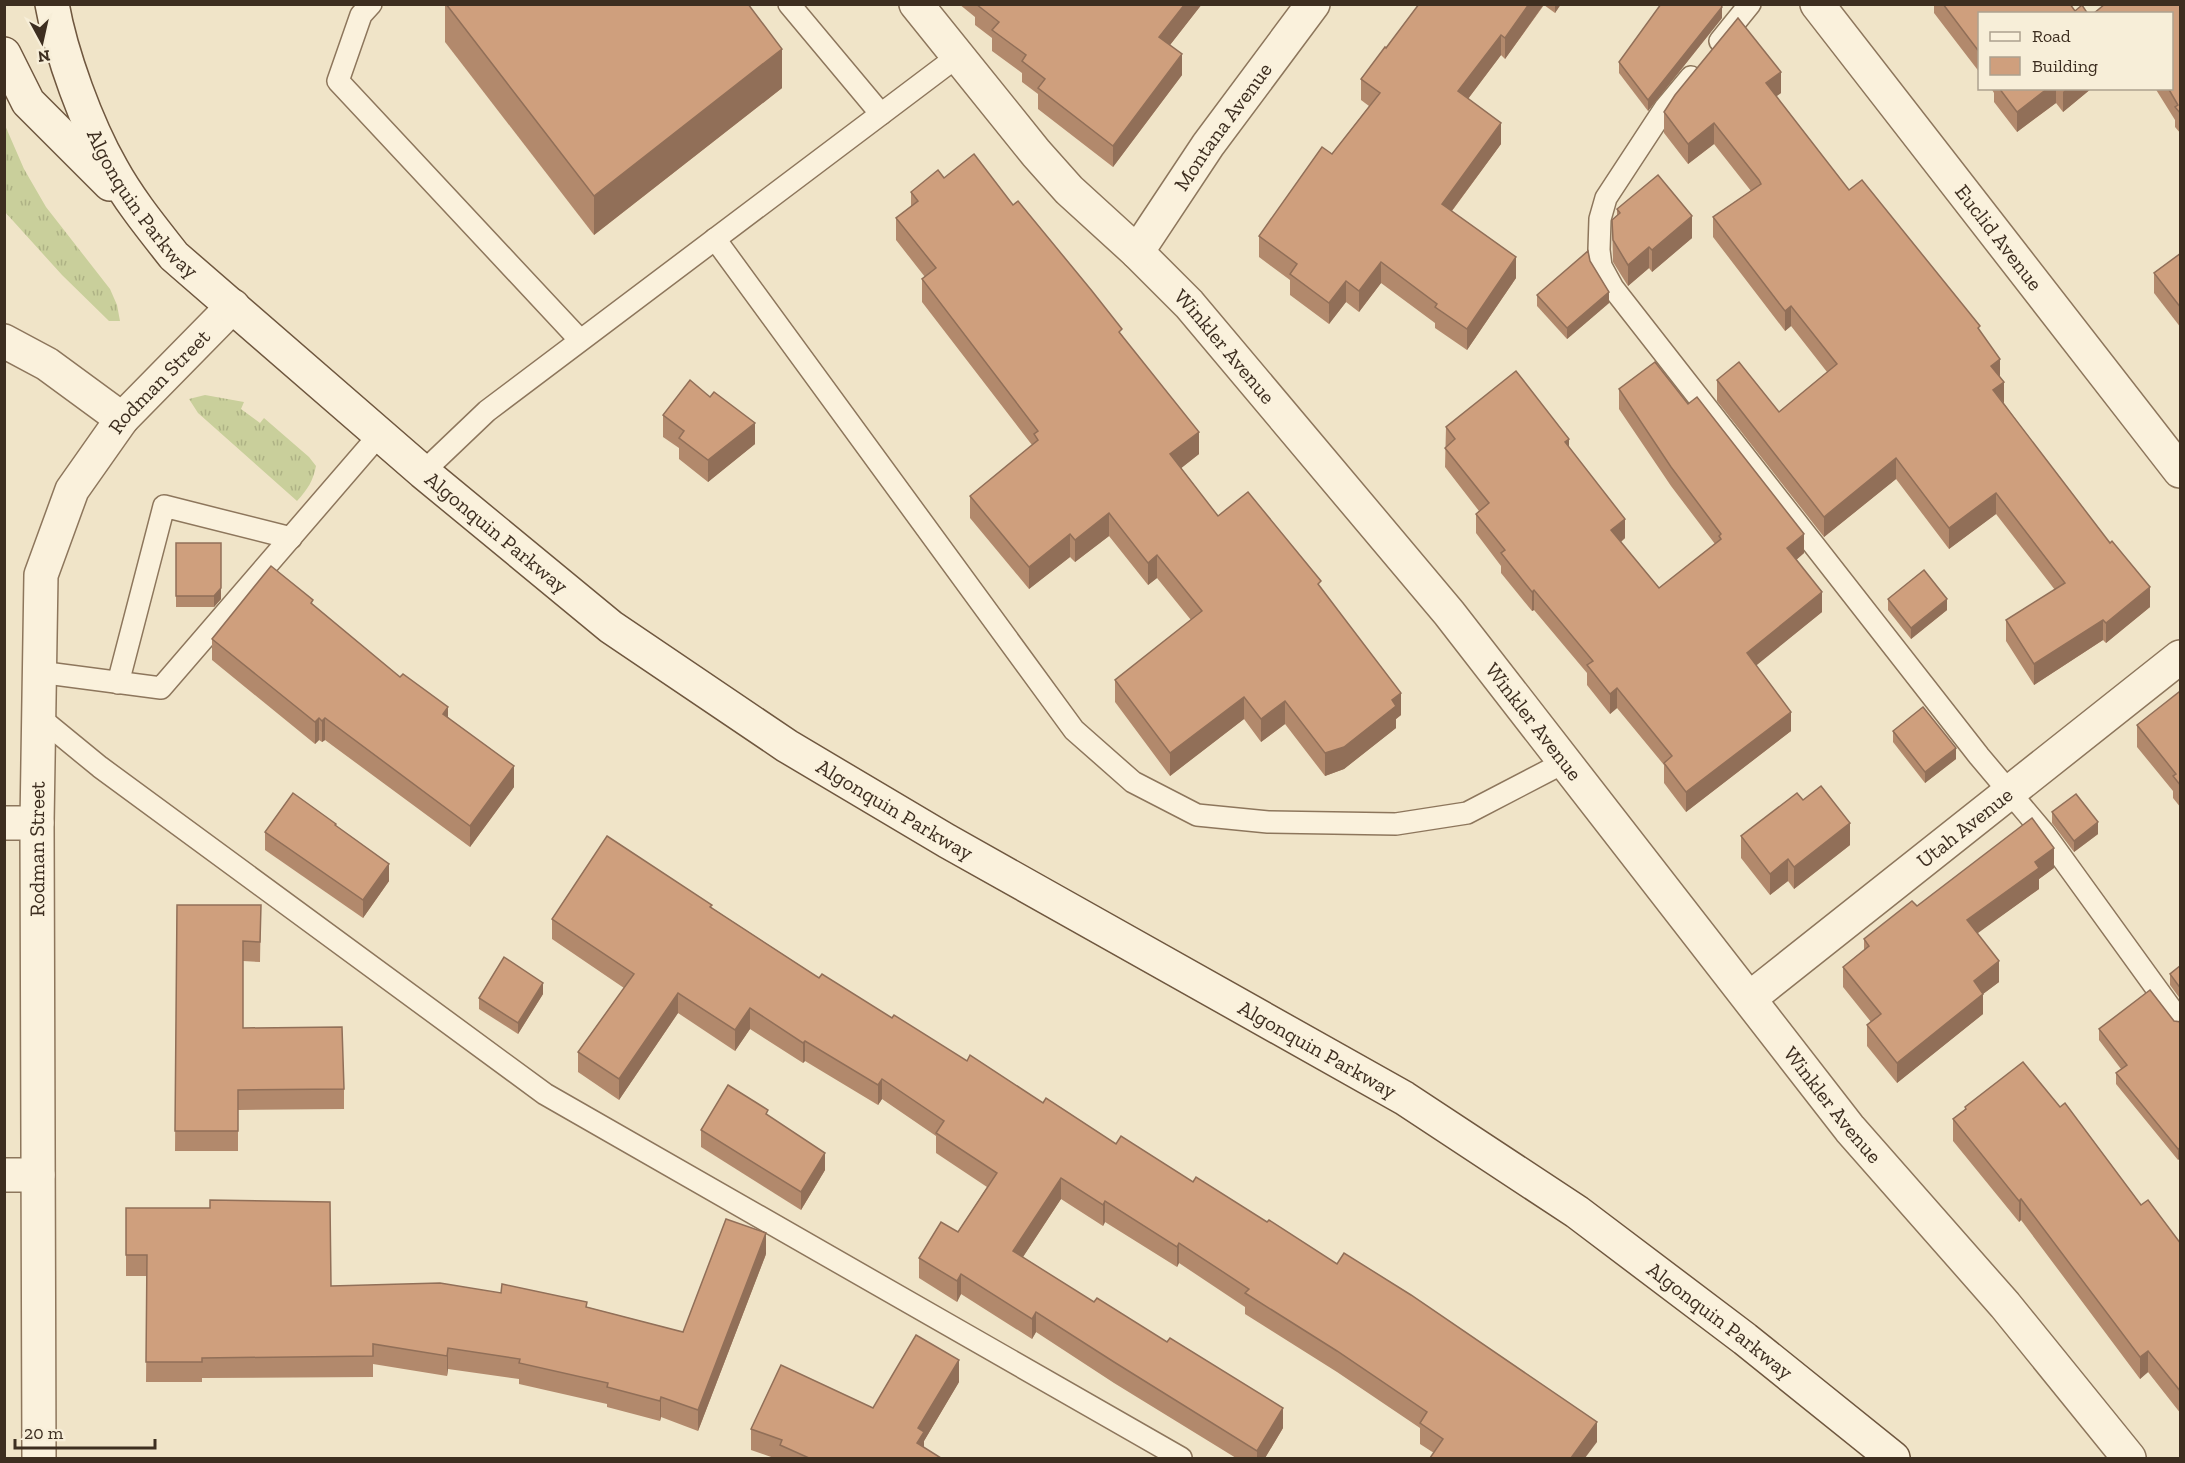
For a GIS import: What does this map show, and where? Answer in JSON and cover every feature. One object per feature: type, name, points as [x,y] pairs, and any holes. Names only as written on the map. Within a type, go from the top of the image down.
[{"type":"street","name":"Algonquin Parkway","points":[[52,4],[56,30],[87,118],[112,170],[144,218],[174,256],[423,472],[611,627],[787,746],[947,840],[1404,1098],[1576,1212],[1745,1339],[1886,1456]]},
{"type":"street","name":"Winkler Avenue","points":[[916,4],[1036,153],[1069,190],[1137,252],[1189,304],[1433,595],[1750,998],[1850,1129],[2005,1305],[2129,1458]]},
{"type":"street","name":"Montana Avenue","points":[[1137,252],[1208,145],[1314,4]]},
{"type":"street","name":"Euclid Avenue","points":[[1817,4],[2181,471]]},
{"type":"street","points":[[4,54],[28,102],[144,218]]},
{"type":"street","name":"Rodman Street","points":[[39,1458],[37,823],[41,575],[72,490],[122,419],[233,306]]},
{"type":"street","points":[[4,341],[47,364],[122,419]]},
{"type":"street","name":"Utah Avenue","points":[[1750,998],[2009,790],[2181,657]]},
{"type":"street","points":[[4,823],[37,823]]},
{"type":"street","points":[[4,1175],[38,1175]]},
{"type":"lane","points":[[371,4],[362,15],[338,81],[580,340]]},
{"type":"lane","points":[[789,4],[881,114]]},
{"type":"lane","points":[[1750,4],[1665,108],[1606,198],[1600,219],[1601,266],[1613,288],[1715,420],[1979,756],[2044,832],[2181,1021]]},
{"type":"lane","points":[[423,472],[487,411],[958,56]]},
{"type":"lane","points":[[715,239],[1074,730],[1133,782],[1197,815],[1268,822],[1396,824],[1467,813],[1565,762]]},
{"type":"lane","points":[[39,672],[161,688],[380,434]]},
{"type":"lane","points":[[118,683],[164,506],[291,538]]},
{"type":"lane","points":[[39,717],[100,767],[545,1094],[1181,1458]]},
{"type":"green space","points":[[4,123],[24,169],[46,207],[110,289],[117,305],[120,321],[109,321],[62,275],[5,212]]},
{"type":"green space","points":[[205,395],[244,402],[241,409],[260,423],[264,418],[309,457],[316,466],[315,471],[310,485],[297,501],[198,413],[189,399]]},
{"type":"building","points":[[446,4],[748,4],[782,49],[594,196]]},
{"type":"building","points":[[976,4],[1185,4],[1159,37],[1182,54],[1113,146],[1038,88],[1045,79],[1022,61],[1026,55],[992,30],[999,22]]},
{"type":"building","points":[[1419,4],[1529,4],[1505,38],[1501,35],[1458,91],[1501,123],[1442,204],[1516,257],[1467,329],[1435,307],[1437,304],[1381,262],[1359,291],[1346,281],[1329,303],[1290,274],[1297,264],[1259,236],[1322,147],[1332,154],[1380,93],[1361,79]]},
{"type":"building","points":[[1661,4],[1721,4],[1722,7],[1648,100],[1619,62]]},
{"type":"building","points":[[1943,4],[2070,4],[2075,11],[2082,5],[2087,12],[1978,12],[1978,50]]},
{"type":"building","points":[[2105,4],[2181,4],[2181,114],[2175,107],[2178,105],[2169,90],[2173,90],[2173,12],[2095,12]]},
{"type":"building","points":[[1738,18],[1781,72],[1766,83],[1849,190],[1862,180],[1980,326],[1978,328],[2000,359],[1991,366],[2004,382],[1993,390],[2110,543],[2112,541],[2150,587],[2106,623],[2103,620],[2034,664],[2006,620],[2065,583],[1996,493],[1949,528],[1896,458],[1824,517],[1717,380],[1739,362],[1779,412],[1837,364],[1791,306],[1785,311],[1713,217],[1761,184],[1759,180],[1714,123],[1688,144],[1664,112],[1675,95]]},
{"type":"building","points":[[2000,90],[2045,90],[2017,112]]},
{"type":"building","points":[[974,154],[1013,205],[1018,201],[1092,291],[1122,329],[1119,332],[1199,432],[1170,454],[1218,516],[1248,492],[1321,581],[1318,584],[1401,693],[1392,700],[1396,706],[1344,747],[1325,753],[1285,701],[1261,719],[1244,697],[1170,753],[1115,680],[1202,611],[1157,555],[1148,563],[1109,513],[1075,540],[1070,534],[1029,567],[970,496],[1038,440],[1034,434],[1038,431],[922,279],[936,268],[896,218],[918,201],[911,192],[938,170],[944,178]]},
{"type":"building","points":[[1658,175],[1692,216],[1652,250],[1649,247],[1628,265],[1613,240],[1612,220],[1620,213],[1617,209]]},
{"type":"building","points":[[1588,251],[1590,261],[1609,292],[1567,328],[1537,295]]},
{"type":"building","points":[[2181,253],[2181,308],[2154,273]]},
{"type":"building","points":[[1655,362],[1688,404],[1697,397],[1804,534],[1787,548],[1822,592],[1747,653],[1791,712],[1686,792],[1664,763],[1672,756],[1617,688],[1610,694],[1587,665],[1593,661],[1501,553],[1505,550],[1476,514],[1489,503],[1445,448],[1455,439],[1446,427],[1516,371],[1569,439],[1565,442],[1625,519],[1611,530],[1659,588],[1721,539],[1719,536],[1721,534],[1671,467],[1619,389]]},
{"type":"building","points":[[690,380],[710,397],[714,392],[755,423],[708,460],[679,438],[684,431],[663,415]]},
{"type":"building","points":[[176,543],[221,543],[221,588],[214,596],[176,596]]},
{"type":"building","points":[[271,566],[313,600],[311,603],[400,677],[403,674],[448,707],[443,714],[514,766],[470,826],[325,718],[322,721],[319,718],[315,722],[212,639]]},
{"type":"building","points":[[1924,570],[1947,599],[1911,628],[1888,599]]},
{"type":"building","points":[[2179,692],[2181,694],[2181,786],[2173,776],[2176,774],[2137,725]]},
{"type":"building","points":[[1923,707],[1956,748],[1925,772],[1893,731]]},
{"type":"building","points":[[1821,786],[1850,823],[1794,867],[1788,859],[1770,874],[1741,836],[1797,793],[1803,800]]},
{"type":"building","points":[[293,793],[389,864],[363,900],[265,832]]},
{"type":"building","points":[[2076,794],[2098,822],[2074,841],[2052,812]]},
{"type":"building","points":[[2032,818],[2054,848],[2035,862],[2039,868],[1967,920],[1999,961],[1974,981],[1983,994],[1897,1063],[1867,1025],[1881,1014],[1843,967],[1869,946],[1864,939],[1912,901],[1917,906]]},
{"type":"building","points":[[607,836],[819,978],[822,974],[892,1018],[894,1015],[967,1061],[970,1055],[1043,1103],[1046,1098],[1116,1144],[1121,1136],[1193,1182],[1196,1177],[1337,1264],[1344,1253],[1411,1295],[1597,1422],[1571,1458],[1430,1458],[1443,1439],[1420,1423],[1427,1412],[1337,1351],[1245,1293],[1249,1289],[1179,1243],[1177,1247],[1105,1201],[1103,1205],[1061,1178],[1013,1251],[1094,1302],[1097,1298],[1167,1342],[1170,1338],[1283,1408],[1257,1451],[1036,1312],[1032,1319],[961,1274],[957,1281],[919,1258],[941,1222],[958,1232],[997,1173],[936,1133],[944,1121],[882,1079],[878,1085],[805,1041],[803,1043],[750,1008],[735,1030],[678,993],[619,1079],[578,1052],[634,974],[552,919]]},
{"type":"building","points":[[177,905],[261,905],[260,942],[243,941],[243,1028],[342,1027],[344,1089],[238,1090],[238,1131],[175,1131]]},
{"type":"building","points":[[504,957],[543,983],[518,1023],[479,998]]},
{"type":"building","points":[[2181,965],[2181,989],[2170,974]]},
{"type":"building","points":[[2150,990],[2174,1021],[2181,1022],[2181,1147],[2178,1149],[2116,1073],[2127,1065],[2099,1029]]},
{"type":"building","points":[[2023,1062],[2060,1107],[2065,1103],[2141,1205],[2148,1200],[2181,1244],[2181,1392],[2148,1351],[2140,1357],[2021,1199],[2019,1201],[1953,1119]]},
{"type":"building","points":[[728,1085],[768,1110],[766,1114],[825,1153],[801,1192],[701,1130]]},
{"type":"building","points":[[210,1200],[330,1202],[331,1286],[440,1283],[501,1293],[502,1284],[587,1302],[586,1307],[683,1332],[726,1219],[766,1233],[698,1410],[661,1397],[660,1401],[607,1387],[608,1383],[519,1363],[520,1359],[448,1348],[447,1356],[373,1344],[373,1356],[202,1358],[202,1362],[146,1362],[147,1255],[126,1255],[126,1208],[210,1208]]},
{"type":"building","points":[[916,1335],[959,1360],[918,1428],[924,1432],[917,1443],[941,1458],[809,1458],[780,1445],[782,1440],[751,1429],[781,1365],[873,1408]]}]
